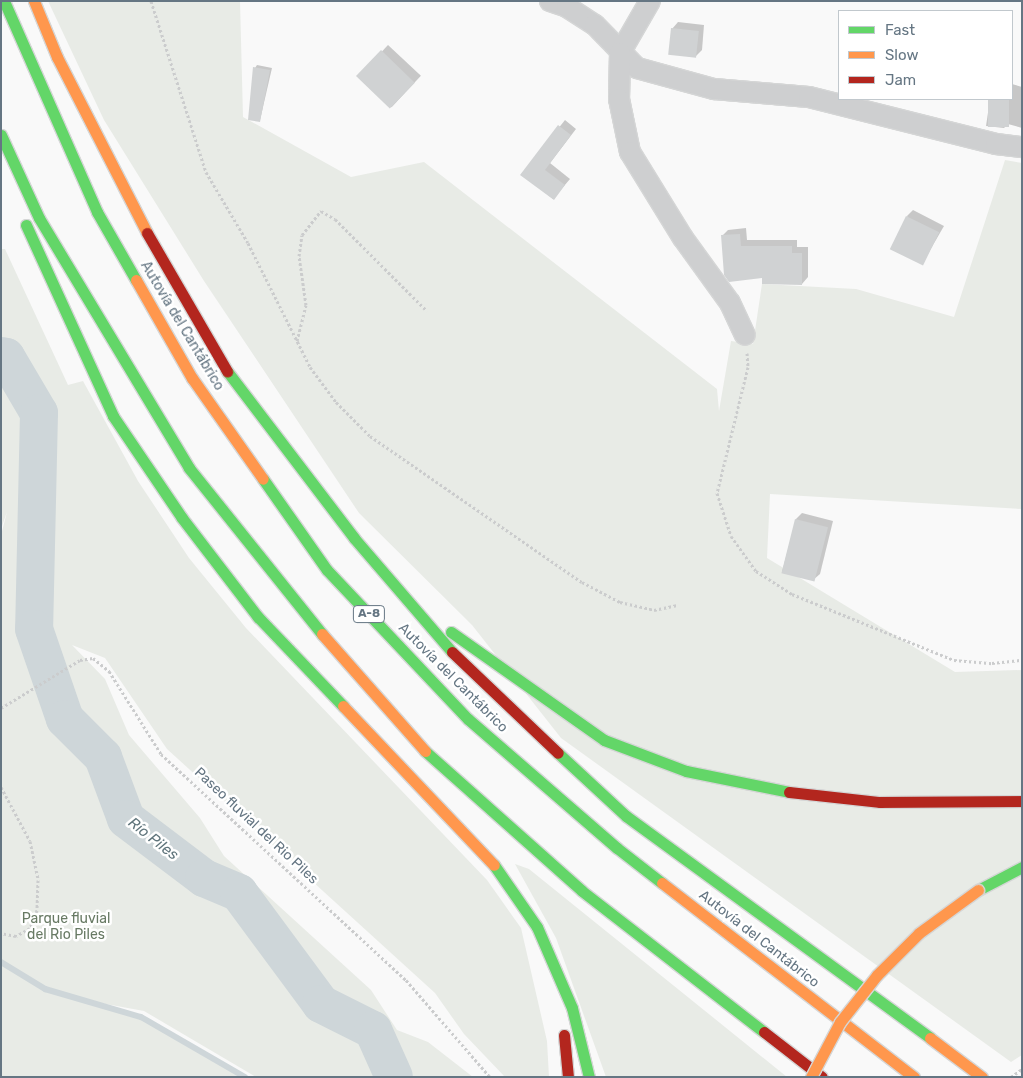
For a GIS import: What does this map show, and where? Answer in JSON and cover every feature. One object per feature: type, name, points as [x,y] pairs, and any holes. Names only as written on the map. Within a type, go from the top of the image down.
[{"type":"highway","name":"Autovía del Cantábrico","points":[[4,1],[107,228],[192,378],[327,570],[468,719],[609,842],[914,1077]]},
{"type":"highway","points":[[34,1],[56,57],[134,209],[220,362],[354,538],[464,667],[626,816],[822,956],[982,1077]]},
{"type":"highway","points":[[1,135],[39,218],[188,468],[282,588],[422,749],[582,891],[822,1077]]},
{"type":"highway","points":[[21,215],[113,416],[182,518],[258,616],[494,864],[537,926],[572,1008],[589,1077]]},
{"type":"highway","points":[[354,538],[462,642],[604,740],[686,770],[804,795],[880,802],[1022,801]]},
{"type":"highway","points":[[811,1077],[840,1022],[877,975],[919,933],[978,890],[1022,866]]},
{"type":"highway","points":[[537,926],[560,1017],[568,1077]]},
{"type":"street","points":[[550,1],[567,7],[595,25],[613,40],[620,53],[637,68],[699,86],[809,97],[996,144],[1022,147]]},
{"type":"street","points":[[650,1],[620,53],[619,99],[630,152],[683,238],[730,303],[745,335]]},
{"type":"path","points":[[151,1],[206,172],[248,243],[310,367],[336,402],[360,428],[380,443],[582,582],[620,602],[654,610],[677,605]]},
{"type":"path","points":[[297,341],[306,306],[299,256],[302,235],[321,211],[335,219],[427,311]]},
{"type":"path","points":[[745,335],[748,367],[717,493],[731,536],[756,571],[792,594],[954,660],[992,663],[1022,660]]},
{"type":"path","name":"Paseo fluvial del Rio Piles","points":[[1,708],[80,660],[93,658],[109,671],[161,754],[406,980],[490,1077]]},
{"type":"path","points":[[1,787],[30,840],[38,880],[37,910],[30,928],[16,936],[1,933]]},
{"type":"path","points":[[1011,1077],[1022,1068]]},
{"type":"green space","points":[[48,1],[240,1],[243,117],[351,177],[424,162],[717,389],[719,411],[731,341],[753,344],[762,284],[856,289],[954,317],[1005,160],[1022,163],[1022,509],[770,494],[767,558],[955,672],[1022,670],[1022,1055],[1011,1062],[561,738],[472,625],[359,513],[204,281],[104,120]]},
{"type":"green space","name":"Parque fluvial del Rio Piles","points":[[1,249],[5,249],[68,385],[83,381],[138,481],[189,558],[246,628],[487,880],[521,928],[547,1041],[549,1077],[505,1077],[464,1034],[435,993],[167,749],[105,658],[72,645],[105,679],[129,735],[200,818],[224,856],[371,990],[397,1030],[428,1042],[473,1077],[256,1077],[144,1011],[84,1000],[141,1017],[245,1077],[1,1077],[1,535],[7,512],[1,529]]},
{"type":"green space","points":[[515,864],[529,869],[787,1077],[606,1077],[556,938]]},
{"type":"building","points":[[671,28],[699,31],[696,58],[668,55]]},
{"type":"building","points":[[381,50],[415,83],[390,109],[356,76]]},
{"type":"building","points":[[253,67],[270,70],[260,122],[248,120]]},
{"type":"building","points":[[988,100],[1009,100],[1009,127],[988,127]]},
{"type":"building","points":[[558,125],[571,135],[545,170],[565,185],[554,200],[520,175]]},
{"type":"building","points":[[906,216],[939,232],[923,265],[890,249]]},
{"type":"building","points":[[740,234],[741,246],[792,246],[792,253],[802,253],[802,285],[762,284],[762,278],[729,282],[724,275],[721,235]]},
{"type":"building","points":[[795,519],[828,527],[814,582],[781,573]]},
{"type":"waterway","name":"Río Piles","points":[[1,356],[6,357],[39,413],[34,629],[65,719],[103,757],[126,819],[204,878],[239,893],[321,1004],[373,1030],[394,1077]]},
{"type":"waterway","points":[[1,962],[45,989],[141,1017],[245,1077]]},
{"type":"traffic: fast","points":[[4,1],[97,212],[136,280]]},
{"type":"traffic: fast","points":[[1,135],[39,218],[189,468],[322,634]]},
{"type":"traffic: fast","points":[[26,225],[113,416],[182,518],[258,617],[343,706]]},
{"type":"traffic: fast","points":[[227,371],[354,538],[452,652]]},
{"type":"traffic: fast","points":[[263,479],[327,570],[468,719],[617,848],[662,883]]},
{"type":"traffic: fast","points":[[451,632],[604,740],[686,771],[789,792]]},
{"type":"traffic: fast","points":[[425,751],[582,891],[764,1032]]},
{"type":"traffic: fast","points":[[558,753],[626,816],[930,1038]]},
{"type":"traffic: fast","points":[[494,865],[537,927],[572,1008],[589,1077]]},
{"type":"traffic: fast","points":[[978,890],[1022,867]]},
{"type":"traffic: slow","points":[[34,1],[57,57],[147,233]]},
{"type":"traffic: slow","points":[[136,280],[192,378],[263,479]]},
{"type":"traffic: slow","points":[[322,634],[425,751]]},
{"type":"traffic: slow","points":[[343,706],[494,865]]},
{"type":"traffic: slow","points":[[662,883],[914,1077]]},
{"type":"traffic: slow","points":[[811,1077],[840,1022],[877,975],[919,933],[978,890]]},
{"type":"traffic: slow","points":[[930,1038],[982,1077]]},
{"type":"traffic: jam","points":[[147,233],[227,371]]},
{"type":"traffic: jam","points":[[452,652],[558,753]]},
{"type":"traffic: jam","points":[[789,792],[880,802],[1022,801]]},
{"type":"traffic: jam","points":[[764,1032],[822,1077]]},
{"type":"traffic: jam","points":[[564,1035],[568,1077]]}]
